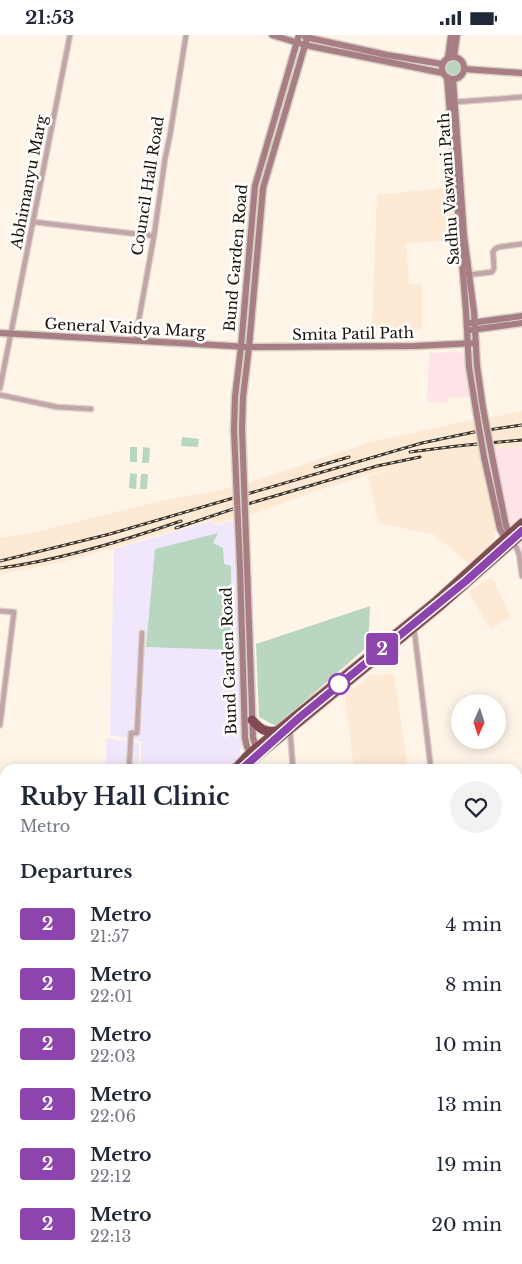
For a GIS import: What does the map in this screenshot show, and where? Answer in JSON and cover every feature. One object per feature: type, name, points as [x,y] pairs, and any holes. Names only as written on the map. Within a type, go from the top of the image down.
[{"type":"highway","points":[[509,539],[522,523]]},
{"type":"highway","points":[[509,539],[522,533]]},
{"type":"highway","name":"Bund Garden Road","points":[[241,764],[414,629],[471,580],[509,539]]},
{"type":"highway","name":"Bund Garden Road","points":[[248,764],[276,731],[288,727],[509,539]]},
{"type":"highway","points":[[252,720],[264,731],[276,731]]},
{"type":"main road","points":[[272,35],[298,37],[442,64],[451,57],[456,35]]},
{"type":"main road","points":[[451,35],[451,57]]},
{"type":"main road","name":"Bund Garden Road","points":[[256,752],[245,738],[234,430],[235,397],[255,186],[298,37]]},
{"type":"main road","points":[[307,39],[448,76],[461,75],[464,69],[462,61],[451,57]]},
{"type":"main road","name":"Bund Garden Road","points":[[256,752],[252,720],[242,397],[250,347],[263,188],[307,39]]},
{"type":"main road","points":[[442,64],[448,76],[469,367],[480,409],[488,457],[509,539]]},
{"type":"main road","points":[[464,69],[522,73]]},
{"type":"main road","name":"Sadhu Vaswani Path","points":[[448,76],[455,102],[468,275],[475,326],[480,409]]},
{"type":"main road","points":[[467,331],[475,326],[522,316]]},
{"type":"main road","points":[[466,323],[475,326],[522,323]]},
{"type":"main road","name":"General Vaidya Marg","points":[[0,333],[250,347]]},
{"type":"main road","name":"Smita Patil Path","points":[[250,347],[476,343]]},
{"type":"street","name":"Abhimanyu Marg","points":[[0,388],[70,35]]},
{"type":"street","name":"Council Hall Road","points":[[135,341],[186,35]]},
{"type":"street","points":[[455,102],[522,97]]},
{"type":"street","points":[[34,222],[154,236]]},
{"type":"street","points":[[468,275],[492,272],[494,268],[493,252],[498,247],[522,244]]},
{"type":"street","points":[[0,395],[57,407],[92,409]]},
{"type":"street","points":[[509,539],[519,554],[522,576]]},
{"type":"street","points":[[0,611],[14,612],[0,725]]},
{"type":"street","points":[[414,629],[430,764]]},
{"type":"street","points":[[129,764],[131,733],[137,733],[142,633]]},
{"type":"street","points":[[0,665],[6,666]]},
{"type":"street","points":[[288,727],[292,764]]},
{"type":"shaded area","points":[[455,187],[459,240],[406,243],[409,284],[422,285],[422,330],[372,328],[377,195]]},
{"type":"shaded area","points":[[460,352],[463,354],[468,371],[471,397],[449,398],[447,403],[427,402],[429,353]]},
{"type":"shaded area","points":[[522,411],[522,447],[481,450],[495,537],[487,549],[470,565],[435,535],[379,523],[368,476],[408,465],[376,472],[256,513],[216,524],[211,520],[63,562],[0,574],[0,538],[35,532],[161,501],[252,482],[367,443]]},
{"type":"shaded area","points":[[522,447],[522,579],[518,555],[504,523],[487,449]]},
{"type":"shaded area","points":[[236,520],[237,627],[242,746],[239,757],[234,764],[141,764],[141,741],[110,735],[114,549],[211,521],[216,525]]},
{"type":"shaded area","points":[[492,577],[511,618],[490,629],[468,591]]},
{"type":"shaded area","points":[[394,674],[407,764],[353,764],[345,696],[371,675]]},
{"type":"shaded area","points":[[107,738],[139,743],[138,764],[106,764]]},
{"type":"green space","points":[[453,61],[458,63],[460,68],[458,73],[453,75],[448,73],[446,68],[448,63]]},
{"type":"green space","points":[[182,437],[199,439],[198,447],[181,446]]},
{"type":"green space","points":[[130,447],[137,447],[137,462],[130,462]]},
{"type":"green space","points":[[143,447],[150,448],[149,463],[142,463]]},
{"type":"green space","points":[[130,473],[137,474],[136,489],[129,488]]},
{"type":"green space","points":[[141,474],[148,474],[147,489],[140,489]]},
{"type":"green space","points":[[218,533],[213,543],[223,548],[224,564],[231,566],[232,650],[146,647],[155,549]]},
{"type":"green space","points":[[370,606],[368,646],[276,726],[259,717],[256,644]]},
{"type":"railway","points":[[0,561],[110,534],[422,443],[474,432],[522,425]]},
{"type":"railway","points":[[410,452],[522,440]]},
{"type":"railway","points":[[315,467],[349,457]]},
{"type":"railway","points":[[176,528],[251,503],[377,466],[420,457]]},
{"type":"railway","points":[[0,568],[23,565],[92,549],[181,521]]},
{"type":"railway","points":[[248,764],[300,717],[466,581],[522,531]]},
{"type":"metro line","name":"2","points":[[247,764],[300,717],[466,581],[522,531]]}]
